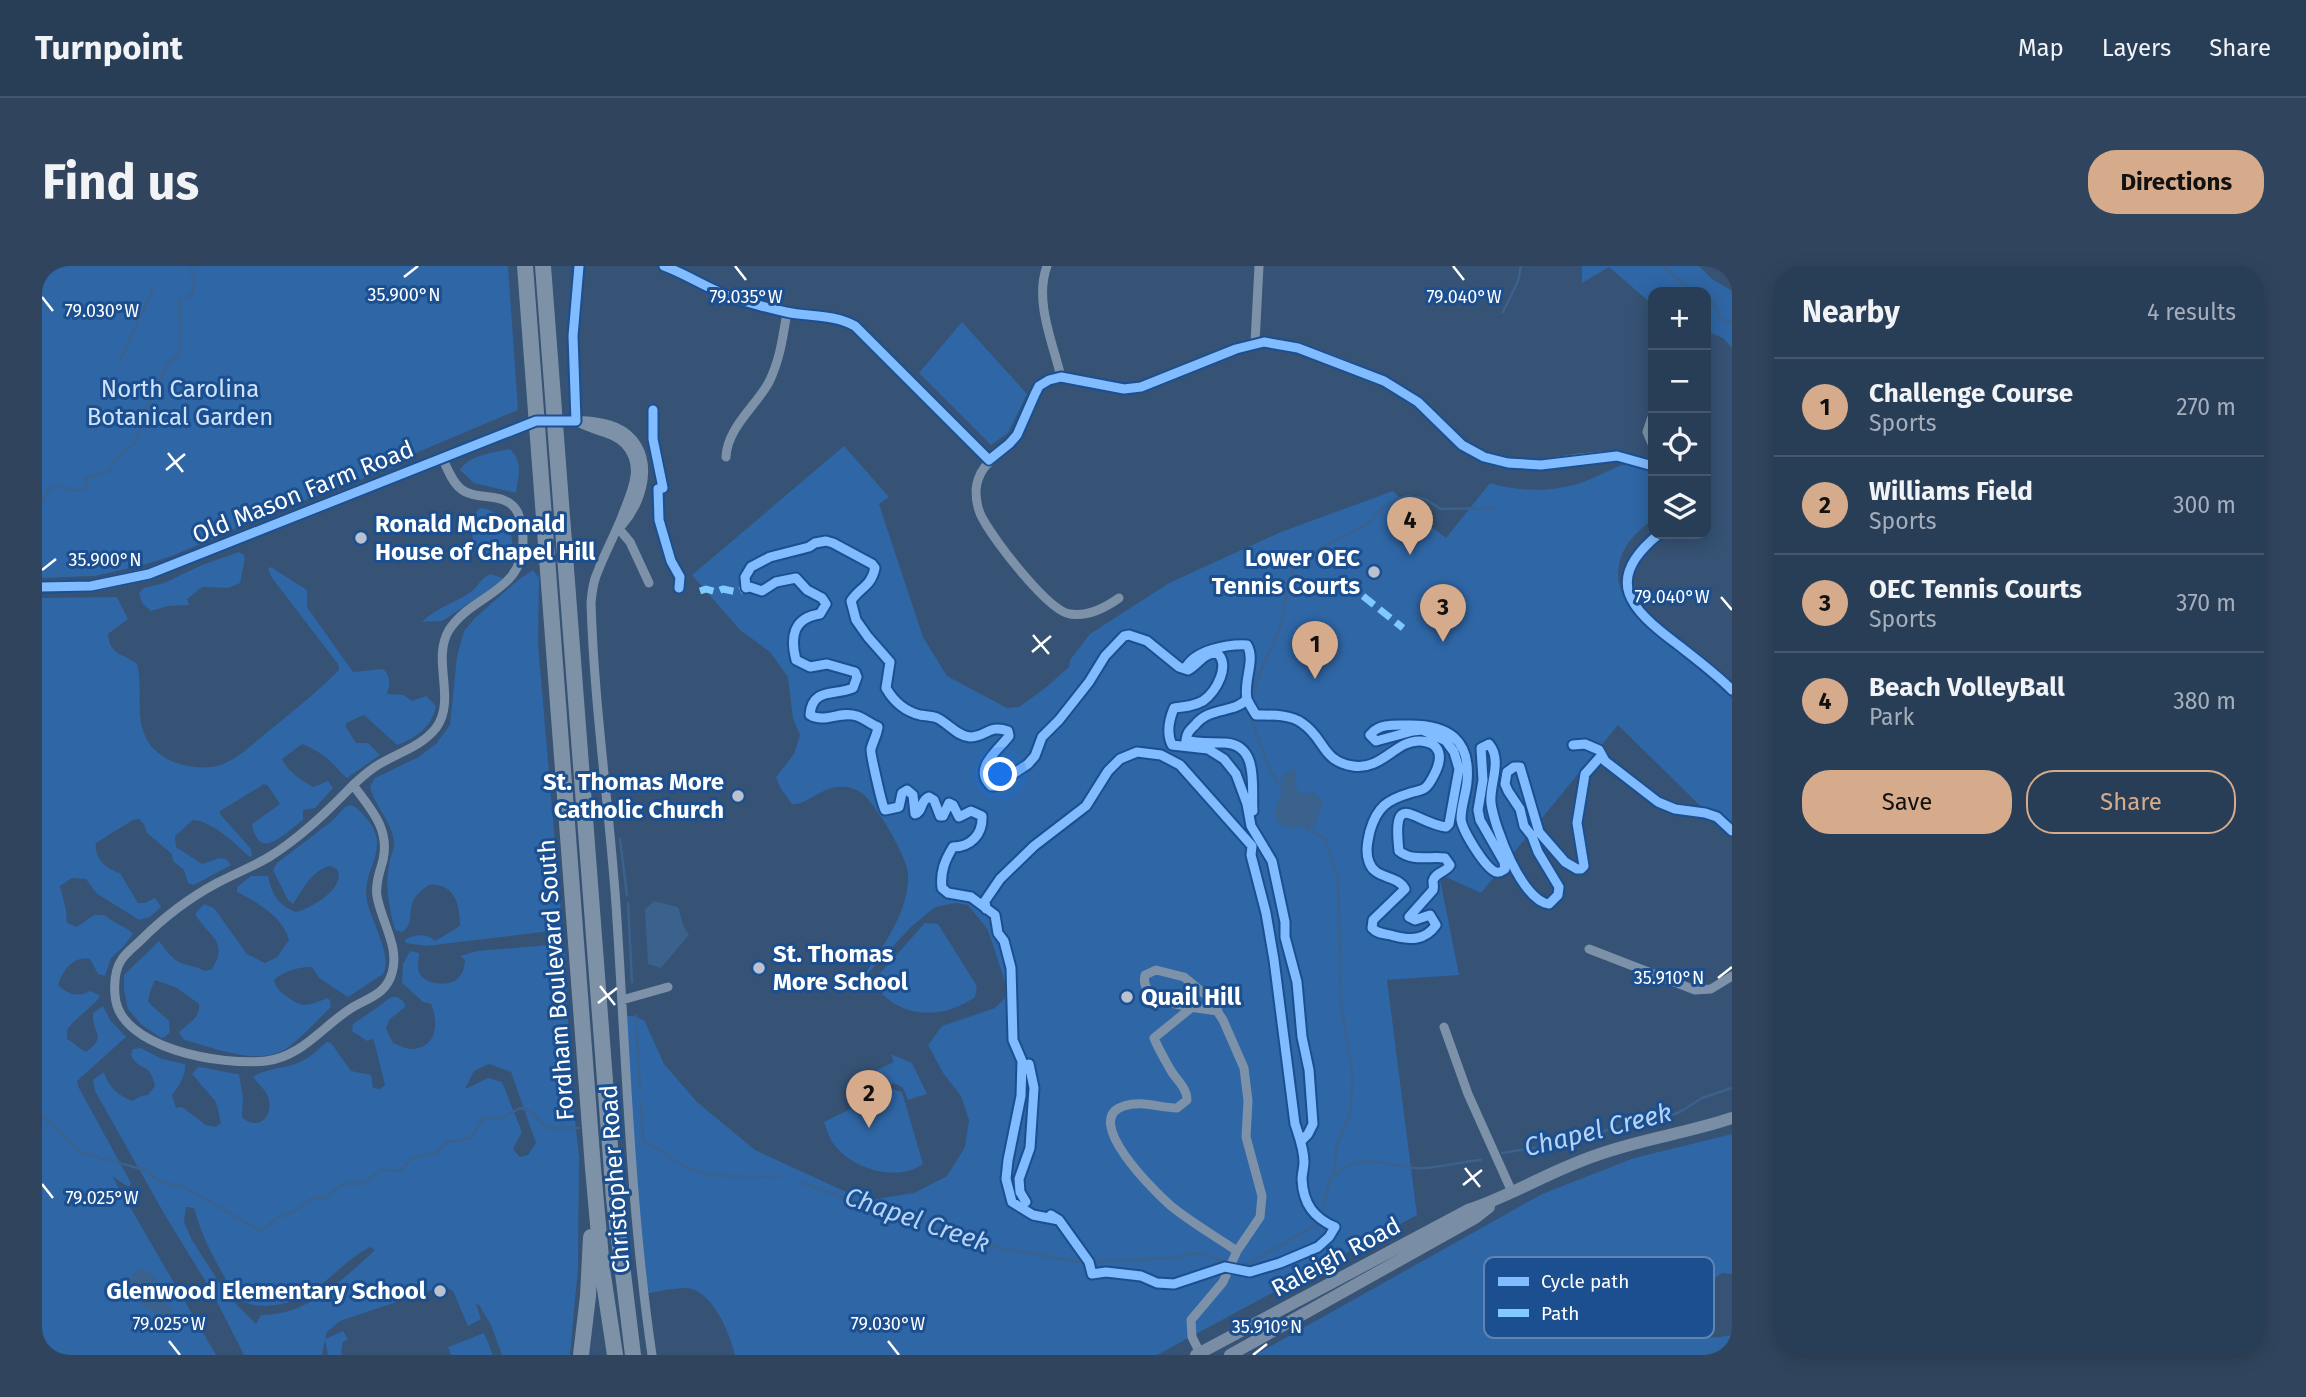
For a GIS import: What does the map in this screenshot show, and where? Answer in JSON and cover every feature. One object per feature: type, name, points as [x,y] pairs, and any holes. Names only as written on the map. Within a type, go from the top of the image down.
[{"type":"highway","name":"Fordham Boulevard South","points":[[524,266],[593,1168],[602,1269],[615,1355]]},
{"type":"highway","name":"Fordham Boulevard South","points":[[543,266],[614,1199],[633,1355]]},
{"type":"highway","points":[[581,1355],[588,1296],[593,1168]]},
{"type":"main road","name":"Old Mason Farm Road","points":[[42,587],[91,586],[149,574],[536,421],[555,420]]},
{"type":"main road","name":"Raleigh Road","points":[[1199,1354],[1468,1210],[1497,1200],[1564,1166],[1732,1118]]},
{"type":"main road","name":"Raleigh Road","points":[[1230,1355],[1475,1218],[1497,1200]]},
{"type":"street","points":[[576,421],[573,336],[579,266]]},
{"type":"street","points":[[664,266],[686,274],[724,296],[787,313],[837,318],[855,326],[989,460]]},
{"type":"street","points":[[1047,266],[1042,289],[1061,377]]},
{"type":"street","points":[[1255,343],[1259,266]]},
{"type":"street","points":[[726,457],[729,441],[773,373],[787,313]]},
{"type":"street","points":[[1119,598],[1091,614],[1069,614],[1058,609],[1003,549],[983,520],[976,503],[978,477],[989,460],[1017,435],[1040,386],[1049,380],[1061,377],[1114,387],[1141,387],[1255,343],[1272,342],[1298,348],[1384,381],[1418,402],[1462,445],[1484,457],[1527,465],[1617,456],[1648,465]]},
{"type":"street","name":"Old Mason Farm Road","points":[[555,420],[576,421]]},
{"type":"street","name":"Christopher Road","points":[[576,421],[588,429],[618,439],[633,457],[635,481],[619,529],[597,573],[591,603],[638,1242],[652,1355]]},
{"type":"street","points":[[353,785],[384,831],[384,855],[376,891],[379,911],[391,941],[394,960],[392,973],[381,992],[351,1008],[297,1051],[268,1061],[224,1061],[170,1049],[135,1031],[122,1019],[115,1002],[114,982],[121,960],[152,929],[215,884],[268,858],[290,843],[353,785],[379,764],[422,742],[435,729],[444,711],[442,664],[443,644],[447,633],[455,622],[516,573],[522,558],[523,533],[518,513],[513,507],[495,497],[469,494],[462,490],[455,483],[442,457]]},
{"type":"street","points":[[619,529],[630,542],[649,583]]},
{"type":"street","points":[[1653,539],[1642,549],[1629,570],[1627,586],[1632,602],[1646,620],[1732,690]]},
{"type":"street","points":[[1589,949],[1695,990],[1711,989],[1732,976]]},
{"type":"street","points":[[1199,1354],[1192,1337],[1191,1320],[1223,1282],[1237,1251],[1260,1217],[1262,1196],[1246,1137],[1248,1101],[1244,1069],[1218,1011],[1207,996],[1184,977],[1156,970],[1145,975],[1144,984],[1153,995],[1175,1005],[1218,1011]]},
{"type":"street","points":[[622,1000],[668,987]]},
{"type":"street","points":[[1191,1008],[1154,1038],[1168,1061],[1168,1067],[1185,1090],[1187,1100],[1177,1108],[1124,1105],[1111,1116],[1110,1126],[1144,1182],[1185,1217],[1237,1251]]},
{"type":"street","points":[[1444,1027],[1468,1094],[1512,1192]]},
{"type":"green space","name":"North Carolina Botanical Garden","points":[[42,266],[508,266],[518,410],[404,458],[400,464],[389,469],[285,508],[172,556],[95,576],[42,578]]},
{"type":"green space","points":[[1582,266],[1699,266],[1712,279],[1732,291],[1732,348],[1723,338],[1711,333],[1711,287],[1648,287],[1648,301],[1609,267],[1582,283]]},
{"type":"green space","points":[[962,322],[1027,394],[1008,433],[991,445],[919,373]]},
{"type":"green space","points":[[844,446],[889,497],[879,504],[923,637],[947,676],[1007,708],[1019,707],[1069,667],[1070,660],[1090,634],[1169,583],[1281,532],[1393,491],[1418,516],[1446,538],[1490,483],[1521,489],[1553,489],[1580,483],[1632,461],[1648,465],[1648,523],[1636,534],[1624,551],[1619,565],[1619,584],[1626,601],[1639,617],[1707,669],[1722,683],[1732,699],[1732,837],[1618,725],[1481,893],[1439,874],[1459,975],[1387,980],[1417,1215],[1157,1355],[735,1355],[729,1336],[712,1304],[695,1290],[670,1289],[643,1294],[623,1016],[644,1020],[664,1064],[697,1102],[755,1150],[844,1191],[876,1199],[914,1193],[947,1176],[965,1147],[969,1120],[961,1096],[943,1073],[928,1045],[942,1026],[995,1008],[1005,998],[1005,982],[988,930],[968,905],[956,903],[935,907],[910,928],[861,981],[892,931],[904,904],[908,875],[902,854],[875,808],[856,790],[833,788],[798,804],[792,804],[776,777],[794,754],[800,735],[793,719],[788,677],[770,652],[740,630],[692,575]]},
{"type":"green space","points":[[510,449],[519,465],[516,493],[474,483],[460,470],[476,458]]},
{"type":"green space","points":[[480,508],[497,514],[508,528],[512,546],[506,563],[485,561],[477,548],[471,527]]},
{"type":"green space","points":[[239,552],[245,559],[240,583],[228,588],[202,587],[187,599],[189,605],[168,606],[151,611],[142,603],[139,593],[144,588],[164,583],[202,565]]},
{"type":"green space","points":[[271,567],[307,590],[307,607],[353,672],[383,669],[389,681],[387,694],[404,695],[412,701],[426,696],[436,706],[434,713],[422,731],[397,745],[364,715],[346,723],[356,743],[368,743],[380,755],[347,778],[325,757],[302,744],[282,759],[291,771],[313,787],[328,781],[333,788],[315,808],[303,810],[303,820],[273,842],[260,842],[255,836],[252,824],[280,804],[268,786],[264,784],[220,811],[251,849],[250,857],[216,829],[193,820],[175,836],[176,847],[202,864],[220,858],[226,859],[231,865],[194,885],[188,883],[184,870],[173,861],[172,854],[147,833],[139,819],[96,843],[99,858],[110,869],[120,873],[138,903],[155,898],[161,907],[150,917],[139,920],[96,893],[86,879],[72,878],[60,886],[67,923],[77,927],[94,915],[105,915],[133,934],[111,958],[105,976],[98,974],[90,959],[74,962],[63,974],[58,985],[65,991],[77,995],[90,991],[99,995],[67,1030],[67,1039],[86,1052],[93,1046],[98,1038],[93,1013],[103,1006],[110,1020],[126,1037],[77,1081],[131,1183],[130,1186],[112,1176],[216,1355],[42,1355],[42,598],[117,597],[128,619],[108,634],[109,641],[114,650],[137,664],[141,724],[149,743],[162,756],[179,764],[217,766],[243,752],[339,670],[338,664],[272,578],[268,569]]},
{"type":"green space","points":[[533,570],[539,578],[538,644],[561,912],[560,930],[426,946],[406,943],[408,938],[420,935],[435,941],[460,926],[459,910],[450,892],[438,885],[429,885],[413,901],[408,926],[402,932],[395,930],[387,881],[394,847],[393,834],[370,786],[375,778],[417,758],[436,744],[450,725],[457,656],[464,631],[475,618]]},
{"type":"green space","points":[[490,574],[503,578],[442,621],[422,622],[469,593]]},
{"type":"green space","points":[[351,805],[367,819],[377,840],[377,850],[366,890],[369,909],[383,948],[383,974],[348,997],[319,978],[312,967],[292,970],[278,977],[274,980],[278,989],[299,1004],[307,1005],[327,998],[331,1007],[294,1043],[270,1055],[245,1056],[184,1040],[179,1032],[196,1016],[199,1004],[177,988],[155,980],[148,1002],[169,1021],[170,1032],[161,1038],[141,1024],[128,1009],[124,975],[159,941],[180,963],[205,971],[212,969],[217,959],[217,944],[195,914],[204,904],[214,908],[247,954],[265,963],[277,957],[289,940],[286,932],[268,911],[237,892],[237,887],[251,876],[268,876],[277,898],[296,912],[326,896],[337,883],[337,869],[330,866],[323,868],[308,881],[293,904],[288,900],[273,870],[277,863],[332,821],[345,807]]},
{"type":"green space","points":[[925,923],[938,924],[977,986],[975,997],[962,1005],[934,1013],[906,1009],[893,1003],[873,981]]},
{"type":"green space","points":[[561,944],[565,949],[570,1076],[579,1156],[578,1268],[570,1355],[502,1355],[491,1325],[479,1305],[476,1304],[481,1319],[468,1326],[453,1291],[444,1286],[340,1321],[327,1332],[325,1339],[343,1331],[348,1339],[343,1342],[342,1355],[328,1355],[325,1340],[322,1355],[244,1355],[212,1292],[95,1091],[93,1080],[104,1072],[111,1086],[132,1101],[148,1095],[155,1086],[153,1078],[131,1055],[133,1049],[141,1048],[162,1059],[185,1064],[183,1077],[172,1095],[176,1108],[182,1107],[206,1125],[216,1127],[221,1123],[216,1102],[192,1074],[198,1067],[208,1068],[239,1074],[243,1097],[242,1117],[258,1123],[268,1113],[269,1100],[253,1077],[304,1060],[327,1042],[331,1043],[351,1071],[371,1075],[373,1088],[380,1089],[385,1085],[374,1041],[367,1041],[352,1031],[353,1024],[392,997],[399,998],[406,1006],[389,1020],[386,1029],[393,1043],[404,1048],[420,1048],[431,1039],[435,1019],[431,1004],[423,1002],[402,983],[403,964],[410,951],[419,953],[418,969],[423,978],[440,984],[457,980],[465,960],[460,956],[477,951]],"holes":[[[489,1064],[511,1072],[536,1143],[528,1155],[520,1157],[513,1149],[522,1132],[502,1082],[488,1078],[465,1089],[474,1071]],[[186,1207],[194,1208],[207,1243],[232,1291],[243,1301],[252,1304],[272,1306],[293,1301],[318,1287],[370,1247],[375,1250],[350,1273],[309,1303],[278,1314],[261,1315],[256,1324],[227,1295],[192,1240],[184,1222]]]},
{"type":"green space","points":[[891,1054],[912,1063],[927,1094],[908,1100],[903,1088],[894,1083],[880,1089],[873,1072],[894,1062]]},
{"type":"green space","points":[[892,1089],[902,1092],[923,1164],[902,1172],[889,1173],[865,1167],[844,1155],[834,1144],[824,1122]]},
{"type":"green space","points":[[1732,1134],[1732,1274],[1722,1273],[1714,1279],[1714,1257],[1484,1257],[1484,1338],[1714,1338],[1732,1335],[1732,1355],[1255,1355],[1542,1194],[1634,1158]]},
{"type":"green space","points":[[484,1333],[493,1355],[451,1355],[448,1347]]},
{"type":"shaded area","points":[[1294,768],[1297,773],[1295,786],[1300,794],[1314,792],[1323,802],[1314,828],[1290,828],[1280,824],[1275,815],[1282,788],[1281,777]]},
{"type":"shaded area","points":[[654,901],[678,907],[689,935],[661,968],[648,964],[645,909]]},
{"type":"shaded area","points":[[145,1269],[157,1280],[160,1294],[173,1313],[167,1320],[141,1304],[132,1293],[129,1278],[138,1270]]},
{"type":"waterway","points":[[42,501],[53,487],[78,491],[88,486],[84,479],[109,471],[113,462],[136,442],[146,410],[168,363],[179,354],[179,301],[192,294],[194,280],[190,272],[193,266]]},
{"type":"waterway","points":[[1503,312],[1518,281],[1521,266]]},
{"type":"waterway","points":[[1663,266],[1687,287]]},
{"type":"waterway","points":[[120,360],[154,287]]},
{"type":"waterway","points":[[1711,301],[1722,319],[1732,322]]},
{"type":"waterway","points":[[1282,787],[1270,771],[1249,713],[1256,682],[1281,626],[1293,569],[1312,553],[1367,524],[1381,509],[1397,499],[1408,496],[1425,499],[1441,509],[1492,508]]},
{"type":"waterway","points":[[1306,825],[1308,830],[1325,838],[1338,879],[1341,1004],[1353,1078],[1350,1114],[1337,1145],[1334,1173],[1329,1181]]},
{"type":"waterway","points":[[620,839],[627,895]]},
{"type":"waterway","points":[[628,903],[632,982]]},
{"type":"waterway","points":[[636,1016],[640,1091]]},
{"type":"waterway","name":"Chapel Creek","points":[[1502,1153],[1561,1144],[1614,1128],[1660,1119],[1680,1112],[1702,1098],[1732,1088]]},
{"type":"waterway","name":"Chapel Creek","points":[[641,1103],[643,1142],[685,1166],[712,1175],[779,1177]]},
{"type":"waterway","name":"Chapel Creek","points":[[42,1116],[81,1152],[148,1171],[160,1182],[184,1187],[261,1231],[278,1217],[292,1213],[312,1198],[326,1198],[340,1186],[349,1183],[364,1184],[380,1170],[400,1171],[412,1158],[436,1153],[447,1142],[471,1138],[483,1118],[502,1118],[520,1108],[530,1111],[547,1128],[579,1128]]},
{"type":"waterway","name":"Chapel Creek","points":[[1333,1177],[1343,1169],[1363,1162],[1424,1168],[1481,1160]]},
{"type":"waterway","name":"Chapel Creek","points":[[803,1183],[856,1202],[893,1210],[961,1241],[1078,1262],[1172,1258],[1196,1253],[1246,1265],[1319,1223],[1329,1182]]},
{"type":"marked path","points":[[700,591],[706,589],[716,592],[723,589],[737,592],[746,588]]},
{"type":"marked path","points":[[1363,596],[1403,628]]},
{"type":"cycle path","points":[[42,587],[91,586],[149,574],[536,421],[576,421],[573,336],[579,266]]},
{"type":"cycle path","points":[[664,266],[722,294],[743,301],[786,312],[839,319],[855,326],[989,460],[1017,435],[1039,386],[1049,380],[1061,377],[1124,389],[1141,387],[1236,349],[1264,342],[1298,348],[1384,381],[1418,402],[1462,445],[1484,457],[1508,463],[1541,465],[1617,456],[1648,465]]},
{"type":"cycle path","points":[[653,410],[653,439],[663,488],[658,489],[659,520],[671,561],[680,577],[679,588]]},
{"type":"cycle path","points":[[1653,539],[1641,550],[1631,566],[1627,580],[1629,593],[1646,619],[1732,690]]},
{"type":"cycle path","points":[[1059,1220],[1033,1215],[1012,1202],[1006,1179],[1021,1096],[1022,1061],[1013,1040],[1011,968],[1004,941],[998,933],[995,915],[971,897],[948,893],[942,888],[945,861],[953,847],[965,845],[974,839],[980,829],[982,816],[971,811],[959,817],[949,803],[943,816],[940,816],[934,800],[929,797],[915,814],[913,795],[907,790],[902,793],[899,807],[885,810],[871,752],[878,727],[851,715],[821,718],[810,715],[815,700],[826,694],[853,688],[857,677],[855,672],[827,664],[810,667],[796,660],[793,644],[799,624],[820,614],[826,604],[796,578],[776,582],[762,591],[746,588],[745,577],[751,567],[770,557],[826,541],[872,564],[875,568],[871,579],[851,601],[856,620],[890,662],[886,688],[904,708],[937,718],[965,736],[975,736],[996,729],[1008,731],[1009,736],[985,766],[984,773],[991,786],[1028,764],[1035,756],[1042,737],[1059,720],[1089,682],[1105,656],[1124,636],[1147,641],[1179,667],[1188,670]]},
{"type":"cycle path","points":[[1301,1141],[1313,1124],[1309,1070],[1302,1037],[1297,982],[1285,937],[1285,922],[1272,861],[1251,826],[1247,804],[1236,774],[1224,759],[1208,749],[1172,745],[1169,736],[1174,708],[1203,701],[1220,678],[1223,663],[1216,652],[1207,655],[1188,670],[1186,668],[1190,662],[1213,649],[1247,645],[1250,664],[1246,692],[1256,715],[1297,720],[1315,735],[1329,754],[1343,763],[1353,766],[1372,764],[1412,742],[1428,742],[1437,748],[1439,763],[1428,785],[1384,806],[1370,831],[1367,854],[1372,868],[1397,881],[1405,889],[1373,920],[1372,928],[1377,932],[1417,938],[1427,934],[1436,925],[1430,915],[1415,920],[1409,917],[1433,890],[1434,878],[1450,865],[1445,858],[1415,858],[1399,851],[1399,820],[1402,814],[1408,814],[1446,827],[1449,824],[1459,769],[1454,752],[1446,741],[1422,730],[1376,741],[1370,735],[1374,731],[1388,726],[1424,726],[1436,728],[1455,738],[1465,755],[1467,767],[1462,824],[1480,856],[1491,869],[1499,872],[1505,869],[1504,862],[1480,820],[1478,810],[1483,780],[1481,748],[1489,744],[1495,758],[1491,803],[1504,845],[1529,890],[1539,900],[1549,904],[1558,895],[1559,887],[1524,826],[1520,809],[1508,791],[1505,784],[1507,772],[1514,767],[1520,767],[1539,832],[1565,862],[1581,869],[1584,866],[1577,823],[1585,774],[1601,756]]},
{"type":"cycle path","points":[[1247,699],[1236,707],[1201,719],[1189,731],[1186,740],[1225,743],[1244,751],[1251,769],[1253,811]]},
{"type":"cycle path","points":[[1573,745],[1585,744],[1599,750],[1605,761],[1658,802],[1675,809],[1717,817],[1732,831]]},
{"type":"cycle path","points":[[986,909],[985,901],[1000,879],[1034,846],[1086,806],[1108,771],[1120,759],[1137,752],[1161,755],[1180,765],[1252,846],[1251,855],[1266,913],[1274,960],[1295,1124],[1303,1152],[1303,1188],[1311,1209],[1335,1227],[1318,1247],[1280,1263],[1250,1272],[1225,1267],[1174,1284],[1157,1283],[1141,1276],[1106,1272],[1092,1274],[1089,1262],[1059,1220],[1051,1215]]},
{"type":"cycle path","points":[[1026,1202],[1020,1192],[1019,1179],[1030,1148],[1034,1088],[1029,1064]]},
{"type":"place","name":"Ronald McDonald House of Chapel Hill","points":[[361,538]]},
{"type":"place","name":"Beach VolleyBall","points":[[1410,555]]},
{"type":"place","name":"Lower OEC Tennis Courts","points":[[1374,572]]},
{"type":"place","name":"OEC Tennis Courts","points":[[1443,642]]},
{"type":"place","name":"Challenge Course","points":[[1315,679]]},
{"type":"place","name":"St. Thomas More Catholic Church","points":[[738,796]]},
{"type":"place","name":"St. Thomas More School","points":[[759,968]]},
{"type":"place","name":"Quail Hill","points":[[1127,997]]},
{"type":"place","name":"Williams Field","points":[[869,1128]]},
{"type":"place","name":"Glenwood Elementary School","points":[[440,1291]]}]
